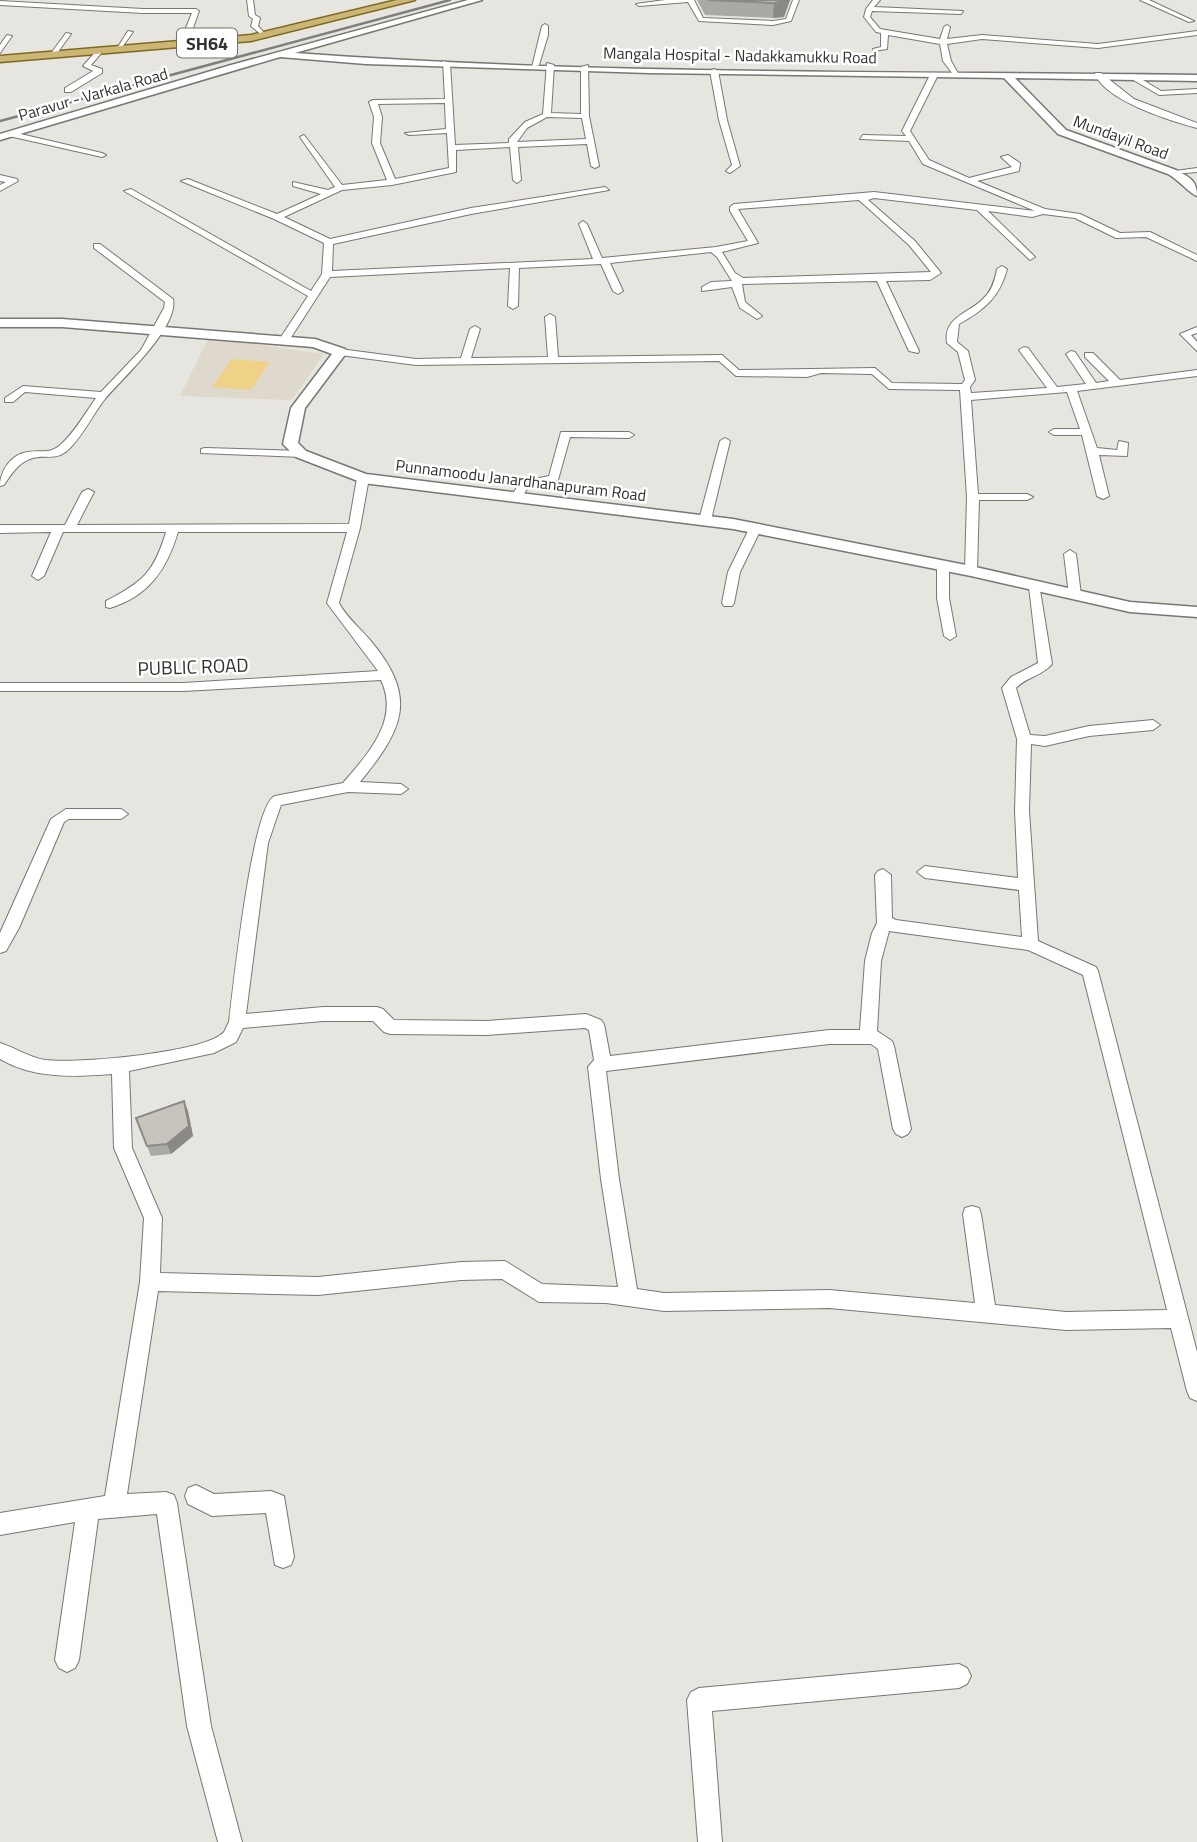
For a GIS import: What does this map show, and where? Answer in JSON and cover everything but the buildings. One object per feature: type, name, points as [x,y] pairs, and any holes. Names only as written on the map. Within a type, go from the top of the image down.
[{"type":"main road","name":"SH64","points":[[0,59],[183,45],[265,35],[410,0]]},
{"type":"main road","name":"Paravur - Varkala Road","points":[[0,137],[478,0]]},
{"type":"main road","name":"Mangala Hospital - Nadakkamukku Road","points":[[283,55],[366,61],[714,71],[1197,78]]},
{"type":"main road","name":"Mundayil Road","points":[[1007,76],[1062,132],[1172,172],[1188,181],[1197,193]]},
{"type":"main road","points":[[0,323],[62,323],[284,340],[315,343],[340,352],[298,408],[290,444],[301,454]]},
{"type":"main road","name":"Punnamoodu Janardhanapuram Road","points":[[301,454],[363,478],[705,520],[971,571],[1130,607],[1197,612]]},
{"type":"street","points":[[139,11],[148,0]]},
{"type":"street","points":[[250,0],[253,16],[257,18],[254,26],[265,35]]},
{"type":"street","points":[[639,4],[690,0],[701,20],[776,23],[789,20],[796,0]]},
{"type":"street","points":[[877,0],[869,9],[867,17],[884,33],[943,42],[984,34],[1098,46],[1197,33]]},
{"type":"street","points":[[1143,0],[1195,22]]},
{"type":"street","points":[[0,2],[139,11],[196,11],[183,45]]},
{"type":"street","points":[[869,9],[961,12]]},
{"type":"street","points":[[535,65],[545,35],[545,26]]},
{"type":"street","points":[[947,27],[943,42],[947,61],[955,75]]},
{"type":"street","points":[[118,49],[130,32]]},
{"type":"street","points":[[875,50],[884,48],[884,33]]},
{"type":"street","points":[[52,54],[68,34]]},
{"type":"street","points":[[1061,44],[1065,34]]},
{"type":"street","points":[[0,51],[9,36]]},
{"type":"street","points":[[68,90],[99,71],[87,66],[100,50]]},
{"type":"street","points":[[277,217],[340,188],[392,182],[453,170],[446,62]]},
{"type":"street","points":[[547,116],[550,65]]},
{"type":"street","points":[[584,67],[585,116],[595,166]]},
{"type":"street","points":[[714,71],[727,137],[737,161],[737,166],[730,171]]},
{"type":"street","points":[[909,135],[934,75]]},
{"type":"street","points":[[1098,75],[1112,90],[1129,101],[1197,126]]},
{"type":"street","points":[[1133,76],[1159,93],[1197,91]]},
{"type":"street","points":[[392,182],[376,144],[378,117],[373,102],[447,102]]},
{"type":"street","points":[[517,180],[513,139],[523,126],[536,118],[547,116],[585,116]]},
{"type":"street","points":[[869,129],[909,135],[926,162],[1043,211],[1077,216],[1125,237],[1147,234],[1197,258]]},
{"type":"street","points":[[409,133],[449,131]]},
{"type":"street","points":[[12,134],[102,156]]},
{"type":"street","points":[[863,137],[909,135]]},
{"type":"street","points":[[304,137],[340,188]]},
{"type":"street","points":[[451,148],[589,141]]},
{"type":"street","points":[[972,180],[1016,169],[1017,165],[1005,157]]},
{"type":"street","points":[[1172,172],[1197,170]]},
{"type":"street","points":[[0,178],[14,181],[0,188]]},
{"type":"street","points":[[184,181],[277,217],[329,242],[471,211],[605,190]]},
{"type":"street","points":[[296,184],[328,193]]},
{"type":"street","points":[[128,191],[312,295]]},
{"type":"street","points":[[327,274],[601,261],[716,250],[754,243],[734,207],[874,195],[1032,214],[1043,211]]},
{"type":"street","points":[[705,289],[711,285],[737,282],[930,277],[936,273],[915,247],[863,201],[865,197]]},
{"type":"street","points":[[980,208],[1030,257]]},
{"type":"street","points":[[583,224],[618,291]]},
{"type":"street","points":[[284,340],[327,274],[329,242]]},
{"type":"street","points":[[1,480],[28,455],[53,455],[66,446],[103,395],[145,351],[159,330],[170,301],[97,246]]},
{"type":"street","points":[[716,250],[737,282],[744,309],[757,316]]},
{"type":"street","points":[[513,306],[515,265]]},
{"type":"street","points":[[971,571],[973,497],[965,392],[970,380],[963,351],[952,344],[951,337],[955,323],[989,301],[998,289],[1002,269]]},
{"type":"street","points":[[880,278],[914,351]]},
{"type":"street","points":[[550,317],[553,362]]},
{"type":"street","points":[[466,361],[475,329]]},
{"type":"street","points":[[1197,330],[1185,334],[1197,348]]},
{"type":"street","points":[[1024,350],[1054,390]]},
{"type":"street","points":[[340,352],[416,362],[722,358],[736,373],[875,371],[889,386],[965,392],[1054,390],[1197,373]]},
{"type":"street","points":[[1071,354],[1093,386]]},
{"type":"street","points":[[1089,355],[1115,382]]},
{"type":"street","points":[[1071,388],[1093,451],[1103,496]]},
{"type":"street","points":[[9,400],[23,389],[103,395]]},
{"type":"street","points":[[1054,432],[1087,432]]},
{"type":"street","points":[[517,497],[524,484],[554,478],[565,434],[629,435]]},
{"type":"street","points":[[705,520],[725,441]]},
{"type":"street","points":[[1093,451],[1124,454],[1123,443]]},
{"type":"street","points":[[205,451],[301,454]]},
{"type":"street","points":[[348,787],[379,749],[393,722],[396,702],[386,675],[332,603],[354,528],[363,478]]},
{"type":"street","points":[[38,576],[88,492]]},
{"type":"street","points":[[973,497],[1027,497]]},
{"type":"street","points":[[0,529],[354,528]]},
{"type":"street","points":[[729,603],[734,572],[755,529]]},
{"type":"street","points":[[110,604],[131,593],[159,572],[173,530]]},
{"type":"street","points":[[1070,554],[1075,595]]},
{"type":"street","points":[[943,566],[943,598],[950,636]]},
{"type":"street","points":[[1030,944],[1022,811],[1024,739],[1009,688],[1011,682],[1017,678],[1040,671],[1045,664],[1035,587]]},
{"type":"street","name":"PUBLIC ROAD","points":[[0,687],[195,687],[386,675]]},
{"type":"street","points":[[1024,739],[1045,741],[1089,731],[1153,726]]},
{"type":"street","points":[[0,1051],[37,1065],[77,1069],[120,1066],[208,1048],[230,1037],[237,1022],[261,843],[275,801],[348,787],[401,789]]},
{"type":"street","points":[[0,947],[11,928],[58,819],[66,814],[121,814]]},
{"type":"street","points":[[926,872],[1026,885]]},
{"type":"street","points":[[883,875],[884,921],[893,926],[1030,944],[1090,971],[1197,1391]]},
{"type":"street","points":[[868,1037],[873,961],[876,942],[886,922]]},
{"type":"street","points":[[237,1022],[323,1014],[377,1014],[390,1027],[487,1028],[586,1021],[598,1029],[603,1064]]},
{"type":"street","points":[[629,1297],[610,1180],[597,1067],[603,1064],[829,1037],[880,1039],[886,1046],[902,1129]]},
{"type":"street","points":[[114,1505],[150,1282],[153,1218],[122,1148],[120,1066]]},
{"type":"street","points":[[972,1213],[986,1313]]},
{"type":"street","points":[[150,1282],[318,1286],[461,1271],[505,1270],[539,1293],[606,1294],[664,1302],[829,1299],[1066,1321],[1177,1320]]},
{"type":"street","points":[[0,1524],[114,1505],[166,1503],[174,1497],[204,1495],[212,1505],[264,1502],[276,1504],[283,1557]]},
{"type":"street","points":[[166,1503],[199,1726],[230,1842]]},
{"type":"street","points":[[66,1660],[88,1509]]},
{"type":"street","points":[[710,1842],[699,1700],[959,1676]]},
{"type":"shaded area","points":[[209,337],[324,354],[292,400],[180,396]]},
{"type":"shaded area","points":[[232,359],[270,362],[251,390],[212,387]]},
{"type":"railway","points":[[0,121],[450,0]]}]
